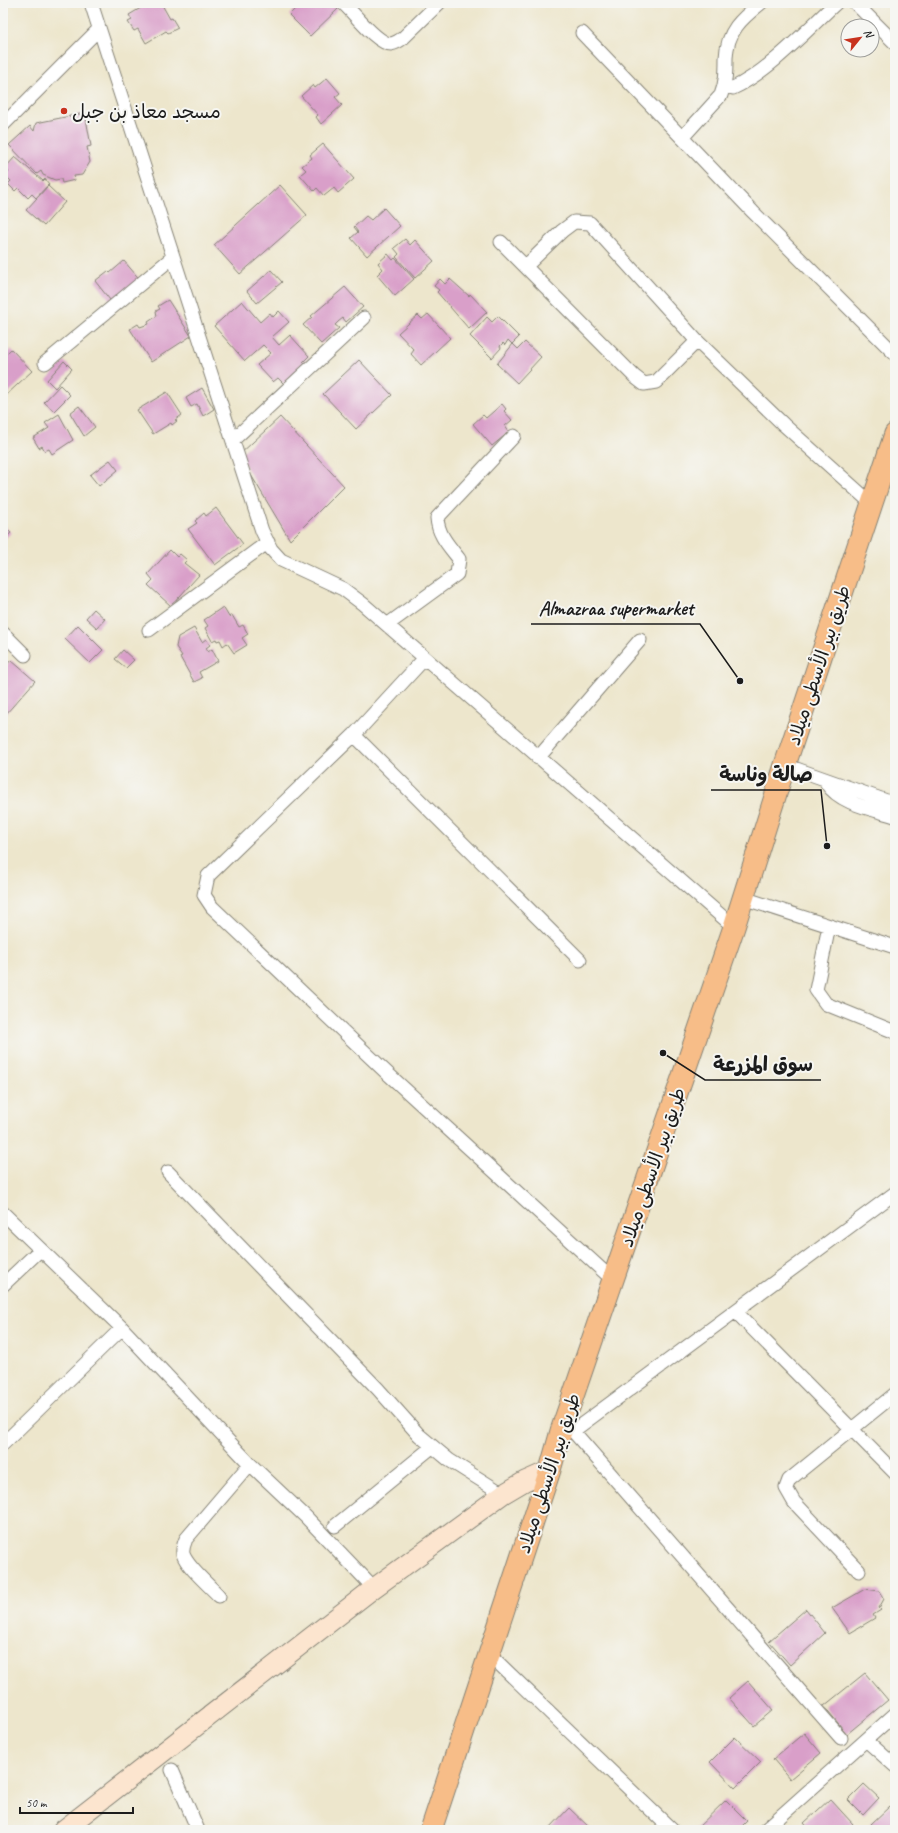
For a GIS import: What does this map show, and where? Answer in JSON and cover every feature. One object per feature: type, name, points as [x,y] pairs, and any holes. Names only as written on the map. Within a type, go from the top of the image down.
[{"type":"main road","name":"طريق بير الأسطى ميلاد","points":[[431,1830],[550,1470],[567,1431],[613,1280],[734,927],[785,765],[895,434]]},
{"type":"main road","points":[[63,1830],[374,1588],[503,1494],[525,1481],[550,1470]]},
{"type":"street","points":[[91,3],[262,531],[268,542],[281,560],[343,589],[387,625],[424,659],[734,927]]},
{"type":"street","points":[[343,3],[380,41],[390,44],[396,43],[403,38],[439,3]]},
{"type":"street","points":[[682,138],[721,95],[724,86],[728,43],[733,31],[741,19],[761,3]]},
{"type":"street","points":[[724,86],[733,88],[754,76],[784,52],[836,3]]},
{"type":"street","points":[[855,3],[895,43]]},
{"type":"street","points":[[3,125],[99,29]]},
{"type":"street","points":[[582,33],[752,212],[895,354]]},
{"type":"street","points":[[526,266],[562,231],[574,222],[590,223],[697,341],[784,425],[872,504]]},
{"type":"street","points":[[501,242],[635,377],[644,384],[656,382],[697,341]]},
{"type":"street","points":[[45,362],[173,257]]},
{"type":"street","points":[[233,440],[364,318]]},
{"type":"street","points":[[387,625],[457,574],[459,559],[442,538],[438,528],[437,518],[514,436]]},
{"type":"street","points":[[149,630],[268,542]]},
{"type":"street","points":[[3,633],[25,655]]},
{"type":"street","points":[[538,758],[640,640]]},
{"type":"street","points":[[424,659],[354,735],[208,876],[204,895],[212,906],[387,1073],[613,1280]]},
{"type":"street","points":[[354,735],[580,960]]},
{"type":"street","points":[[785,765],[895,804]]},
{"type":"street","points":[[824,780],[831,790],[848,800],[895,816]]},
{"type":"street","points":[[743,898],[895,947]]},
{"type":"street","points":[[829,926],[816,990],[826,1004],[895,1032]]},
{"type":"street","points":[[168,1172],[275,1281],[432,1447],[449,1460],[503,1494]]},
{"type":"street","points":[[841,1738],[567,1431],[736,1312],[895,1193]]},
{"type":"street","points":[[3,1213],[122,1328],[250,1464],[306,1517],[374,1588]]},
{"type":"street","points":[[3,1285],[40,1250]]},
{"type":"street","points":[[736,1312],[895,1474]]},
{"type":"street","points":[[3,1444],[122,1328]]},
{"type":"street","points":[[859,1571],[794,1502],[786,1488],[789,1480],[895,1394]]},
{"type":"street","points":[[336,1526],[432,1447]]},
{"type":"street","points":[[219,1596],[188,1563],[183,1555],[183,1546],[186,1539],[250,1464]]},
{"type":"street","points":[[490,1654],[672,1830]]},
{"type":"street","points":[[765,1830],[895,1714]]},
{"type":"street","points":[[866,1741],[895,1766]]},
{"type":"street","points":[[172,1770],[198,1830]]},
{"type":"building","points":[[149,3],[161,3],[170,19],[172,18],[178,28],[168,33],[166,31],[146,43],[138,29],[134,31],[128,22],[132,20],[129,15]]},
{"type":"building","points":[[301,3],[333,3],[338,9],[310,36],[289,15]]},
{"type":"building","points":[[327,78],[340,93],[335,97],[342,105],[321,124],[316,117],[318,115],[301,96],[313,85],[315,88]]},
{"type":"building","points":[[85,113],[91,146],[87,147],[90,162],[82,175],[74,176],[75,180],[62,183],[61,179],[55,180],[43,175],[41,171],[37,174],[9,145],[30,126],[34,131],[36,123]]},
{"type":"building","points":[[323,144],[354,179],[338,193],[334,188],[324,196],[317,188],[314,191],[300,175],[306,170],[302,166],[312,158],[310,155]]},
{"type":"building","points":[[15,157],[43,181],[45,179],[49,184],[36,198],[32,194],[28,198],[18,188],[15,191],[8,184],[11,181],[5,175],[9,172],[5,168]]},
{"type":"building","points":[[280,185],[307,215],[240,274],[214,245]]},
{"type":"building","points":[[48,186],[65,202],[44,226],[26,210]]},
{"type":"building","points":[[384,208],[400,226],[367,256],[351,238],[358,232],[354,227],[366,216],[371,220]]},
{"type":"building","points":[[405,239],[410,245],[415,240],[434,261],[415,278],[396,257],[399,254],[394,248]]},
{"type":"building","points":[[388,254],[393,260],[395,258],[414,279],[395,296],[377,275],[383,269],[378,263]]},
{"type":"building","points":[[124,261],[142,282],[114,305],[95,281],[108,271],[110,273]]},
{"type":"building","points":[[271,270],[282,282],[257,303],[247,291]]},
{"type":"building","points":[[440,279],[445,284],[450,279],[469,296],[470,294],[487,312],[469,329],[437,292],[439,290],[434,286]]},
{"type":"building","points":[[345,287],[363,307],[346,322],[343,318],[338,322],[335,325],[339,328],[321,344],[303,325],[312,317],[311,316]]},
{"type":"building","points":[[168,300],[191,336],[151,362],[130,329],[138,324],[140,327],[149,324],[148,322],[157,316],[156,311],[160,309],[158,306]]},
{"type":"building","points":[[242,301],[260,322],[270,313],[273,317],[279,311],[289,322],[272,337],[279,345],[290,335],[309,356],[303,362],[305,364],[284,384],[278,378],[273,382],[257,365],[271,353],[263,345],[245,361],[214,326]]},
{"type":"building","points":[[428,314],[450,338],[421,365],[411,354],[414,350],[398,333],[418,315],[422,319]]},
{"type":"building","points":[[498,316],[519,337],[512,344],[508,340],[505,345],[503,343],[500,346],[501,348],[492,358],[470,336],[487,317],[492,322]]},
{"type":"building","points":[[525,342],[541,357],[517,383],[497,364],[513,344],[518,349]]},
{"type":"building","points":[[11,349],[32,371],[3,398],[3,357]]},
{"type":"building","points":[[359,360],[392,395],[356,429],[323,394]]},
{"type":"building","points":[[64,361],[72,369],[55,388],[47,380]]},
{"type":"building","points":[[60,385],[70,395],[54,411],[44,402]]},
{"type":"building","points":[[202,388],[214,409],[203,416],[197,404],[191,407],[186,398]]},
{"type":"building","points":[[167,392],[182,415],[175,420],[177,421],[172,425],[171,423],[153,434],[137,410]]},
{"type":"building","points":[[502,404],[506,409],[504,411],[512,420],[505,426],[509,432],[492,446],[473,424],[483,415],[486,418]]},
{"type":"building","points":[[79,406],[95,427],[84,436],[70,413]]},
{"type":"building","points":[[59,414],[73,440],[52,454],[49,449],[45,451],[42,446],[39,448],[33,438],[49,428],[45,423]]},
{"type":"building","points":[[280,417],[344,486],[290,540],[239,455]]},
{"type":"building","points":[[110,460],[118,470],[99,486],[90,475]]},
{"type":"building","points":[[216,508],[243,544],[215,565],[188,529],[197,523],[195,521],[204,513],[206,516]]},
{"type":"building","points":[[3,525],[11,533],[3,540]]},
{"type":"building","points":[[170,550],[177,557],[180,554],[187,560],[184,563],[199,575],[171,606],[148,585],[153,580],[148,574]]},
{"type":"building","points":[[223,607],[229,617],[232,615],[239,627],[243,625],[248,634],[242,638],[247,645],[234,653],[227,643],[223,646],[220,640],[217,641],[216,639],[212,641],[205,628],[208,626],[204,620]]},
{"type":"building","points":[[94,609],[105,619],[97,628],[86,618]]},
{"type":"building","points":[[78,625],[103,650],[90,663],[65,639]]},
{"type":"building","points":[[194,628],[202,642],[206,639],[210,645],[206,648],[208,652],[212,649],[218,661],[199,672],[202,678],[194,682],[180,657],[182,656],[176,647],[178,637]]},
{"type":"building","points":[[123,650],[134,660],[126,668],[115,659]]},
{"type":"building","points":[[11,660],[35,681],[5,715],[3,713],[3,669]]},
{"type":"building","points":[[865,1589],[879,1591],[884,1599],[879,1608],[881,1610],[873,1615],[875,1618],[850,1633],[832,1608]]},
{"type":"building","points":[[806,1609],[825,1633],[790,1665],[769,1641]]},
{"type":"building","points":[[865,1673],[888,1700],[847,1734],[824,1706]]},
{"type":"building","points":[[748,1681],[773,1710],[754,1726],[729,1698]]},
{"type":"building","points":[[804,1733],[821,1753],[790,1779],[773,1759]]},
{"type":"building","points":[[735,1737],[761,1762],[735,1788],[710,1762]]},
{"type":"building","points":[[864,1784],[879,1798],[863,1815],[848,1800]]},
{"type":"building","points":[[830,1799],[853,1824],[846,1830],[810,1830],[804,1823]]},
{"type":"building","points":[[726,1800],[747,1821],[738,1830],[695,1830]]},
{"type":"building","points":[[890,1806],[895,1811],[895,1829],[877,1830],[871,1824]]},
{"type":"building","points":[[569,1808],[590,1828],[588,1830],[548,1830]]},
{"type":"place","name":"مسجد معاذ بن جبل","points":[[64,111]]},
{"type":"place","name":"Almazraa supermarket","points":[[740,681]]},
{"type":"place","name":"صالة وناسة","points":[[827,846]]},
{"type":"place","name":"سوق المزرعة","points":[[663,1053]]}]
